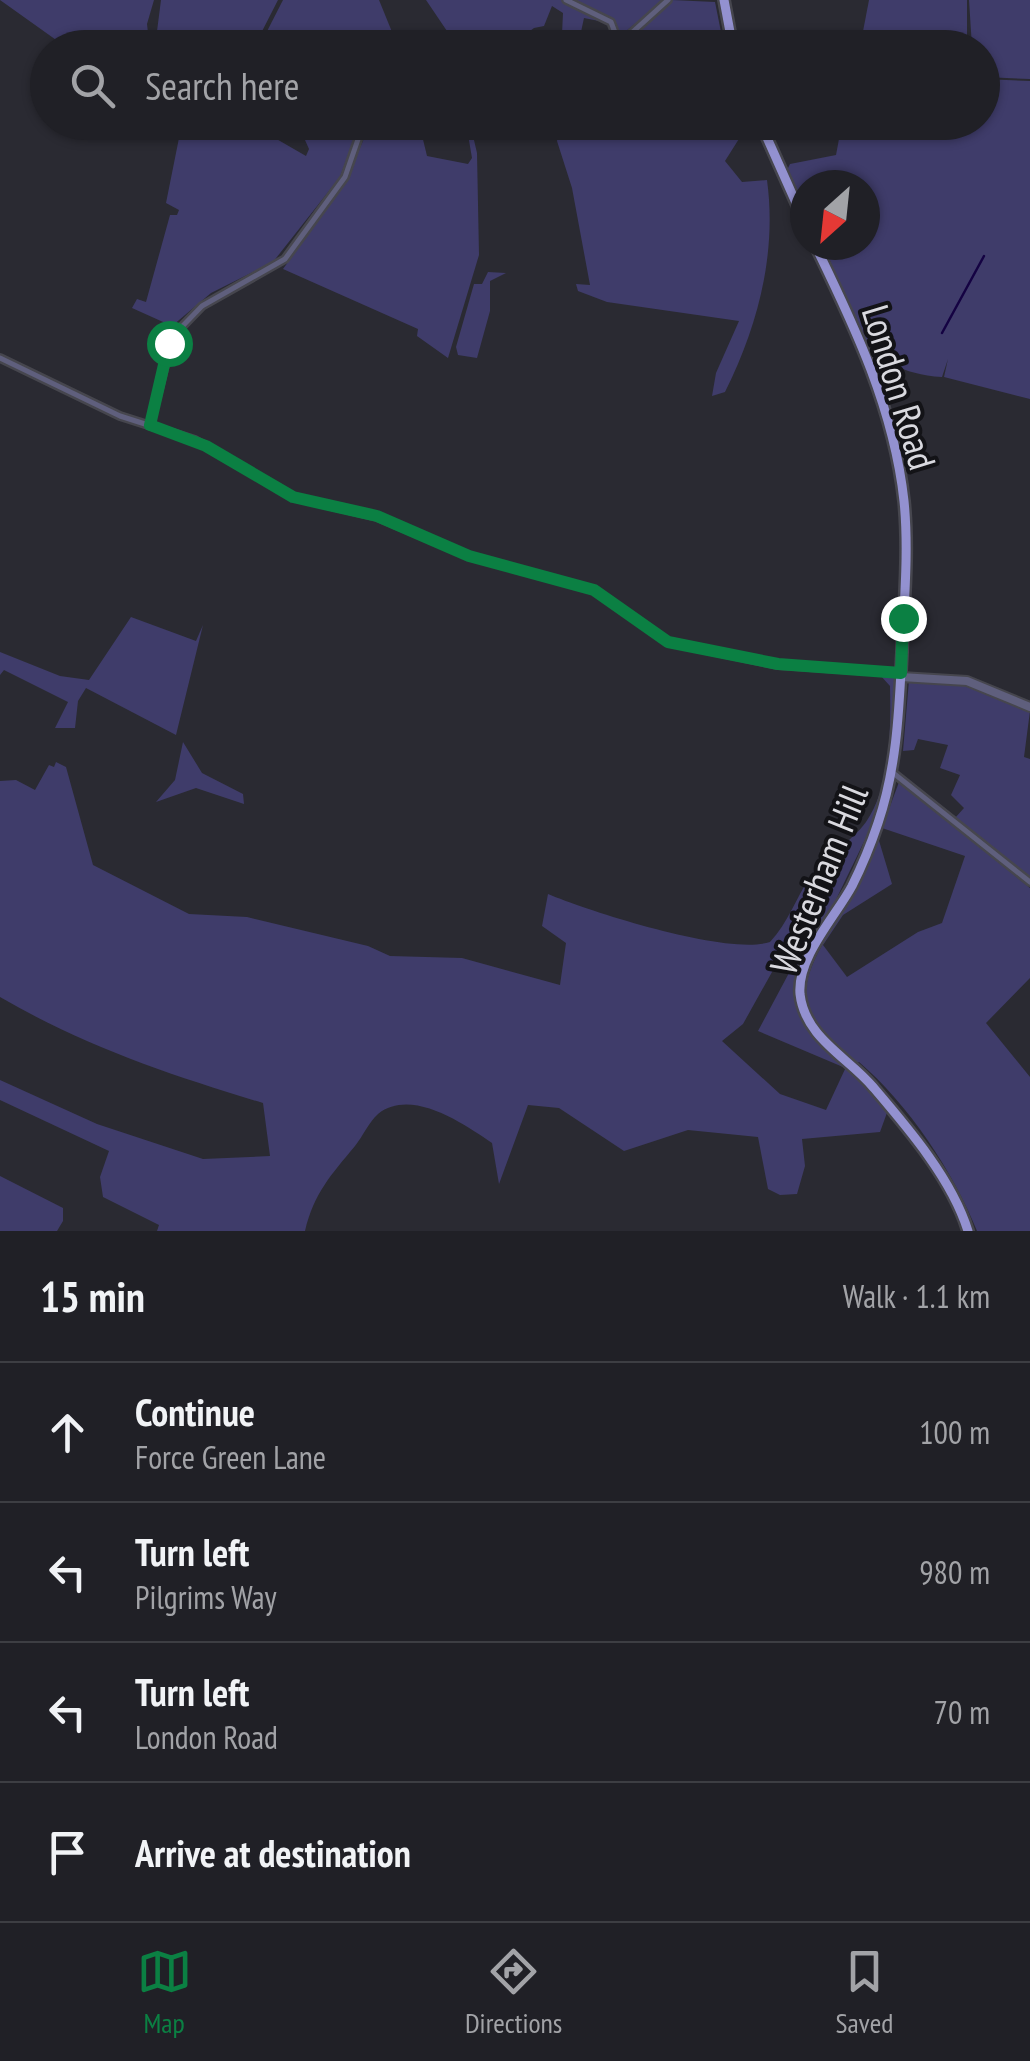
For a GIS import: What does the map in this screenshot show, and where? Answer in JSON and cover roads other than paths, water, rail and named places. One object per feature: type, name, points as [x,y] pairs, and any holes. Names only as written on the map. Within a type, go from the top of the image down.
[{"type":"main road","points":[[724,0],[730,30]]},
{"type":"main road","points":[[768,140],[790,189]]},
{"type":"main road","name":"London Road","points":[[823,260],[866,350],[893,438],[904,502],[901,675]]},
{"type":"main road","name":"Westerham Hill","points":[[901,675],[892,772],[861,866],[815,949],[802,978],[800,996],[813,1026],[835,1056],[870,1084],[952,1192],[968,1231]]},
{"type":"street","points":[[566,0],[611,22],[613,30]]},
{"type":"street","points":[[634,30],[668,0]]},
{"type":"street","points":[[150,425],[172,337],[202,306],[284,259],[345,177],[358,140]]},
{"type":"street","points":[[0,358],[92,404],[206,446],[293,497],[377,516],[469,556],[594,590],[668,642],[778,664],[967,682],[1030,706]]},
{"type":"street","points":[[892,772],[1030,882]]},
{"type":"waterway","points":[[942,333],[984,256]]}]
